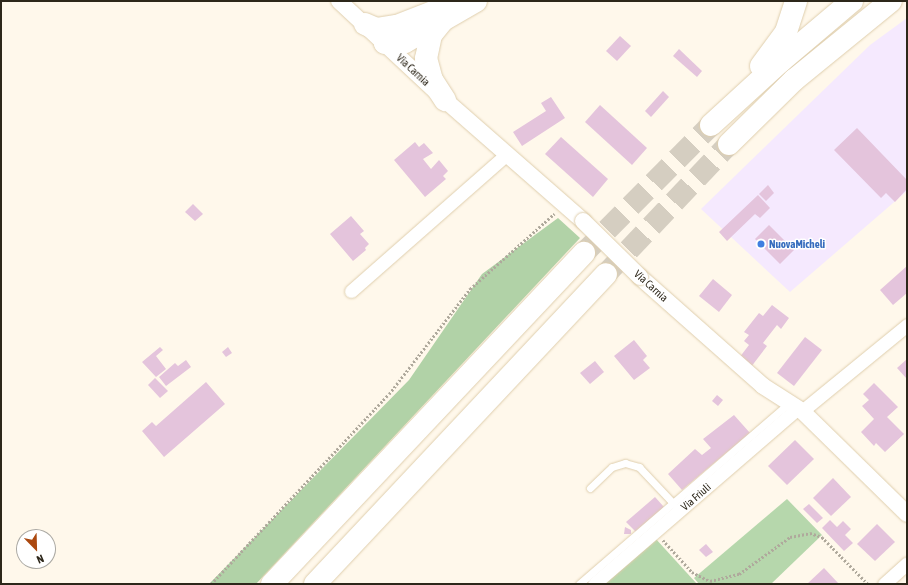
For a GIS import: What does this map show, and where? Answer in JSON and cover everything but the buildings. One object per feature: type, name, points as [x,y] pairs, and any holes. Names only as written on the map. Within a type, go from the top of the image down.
[{"type":"highway","points":[[365,24],[390,35],[454,8],[476,1]]},
{"type":"highway","points":[[445,100],[432,80],[426,58],[431,35],[454,8],[486,1]]},
{"type":"highway","points":[[764,62],[778,29],[784,1]]},
{"type":"highway","points":[[796,1],[786,32],[764,62],[714,123],[781,61],[852,1]]},
{"type":"highway","points":[[729,144],[794,80],[891,1]]},
{"type":"highway","points":[[833,48],[907,4]]},
{"type":"highway","points":[[272,584],[584,253]]},
{"type":"highway","points":[[315,584],[606,274]]},
{"type":"street","points":[[339,1],[365,24]]},
{"type":"street","name":"Via Carnia","points":[[390,35],[445,100],[583,221],[640,277],[763,386],[797,407],[907,514]]},
{"type":"street","points":[[351,291],[507,154]]},
{"type":"street","points":[[797,407],[907,324]]},
{"type":"street","name":"Via Friuli","points":[[594,584],[656,532],[797,407]]},
{"type":"street","points":[[884,584],[907,563]]},
{"type":"lane","points":[[579,584],[673,503],[797,407]]},
{"type":"lane","points":[[590,488],[612,467],[625,463],[639,467],[673,503]]},
{"type":"path","points":[[211,584],[389,394],[470,289],[565,205]]},
{"type":"path","points":[[656,532],[692,572],[710,581],[739,574],[790,537],[810,533],[822,537],[868,584]]},
{"type":"shaded area","points":[[907,18],[907,191],[790,292],[701,209],[870,45]]},
{"type":"green space","points":[[558,218],[580,238],[256,584],[209,584],[409,380],[482,274]]},
{"type":"green space","points":[[787,499],[822,535],[771,584],[699,584],[694,578]]},
{"type":"green space","points":[[655,538],[697,584],[601,584]]},
{"type":"tunnel","points":[[584,253],[711,125]]},
{"type":"tunnel","points":[[606,274],[729,144]]},
{"type":"place","name":"NuovaMicheli","points":[[761,244]]}]
